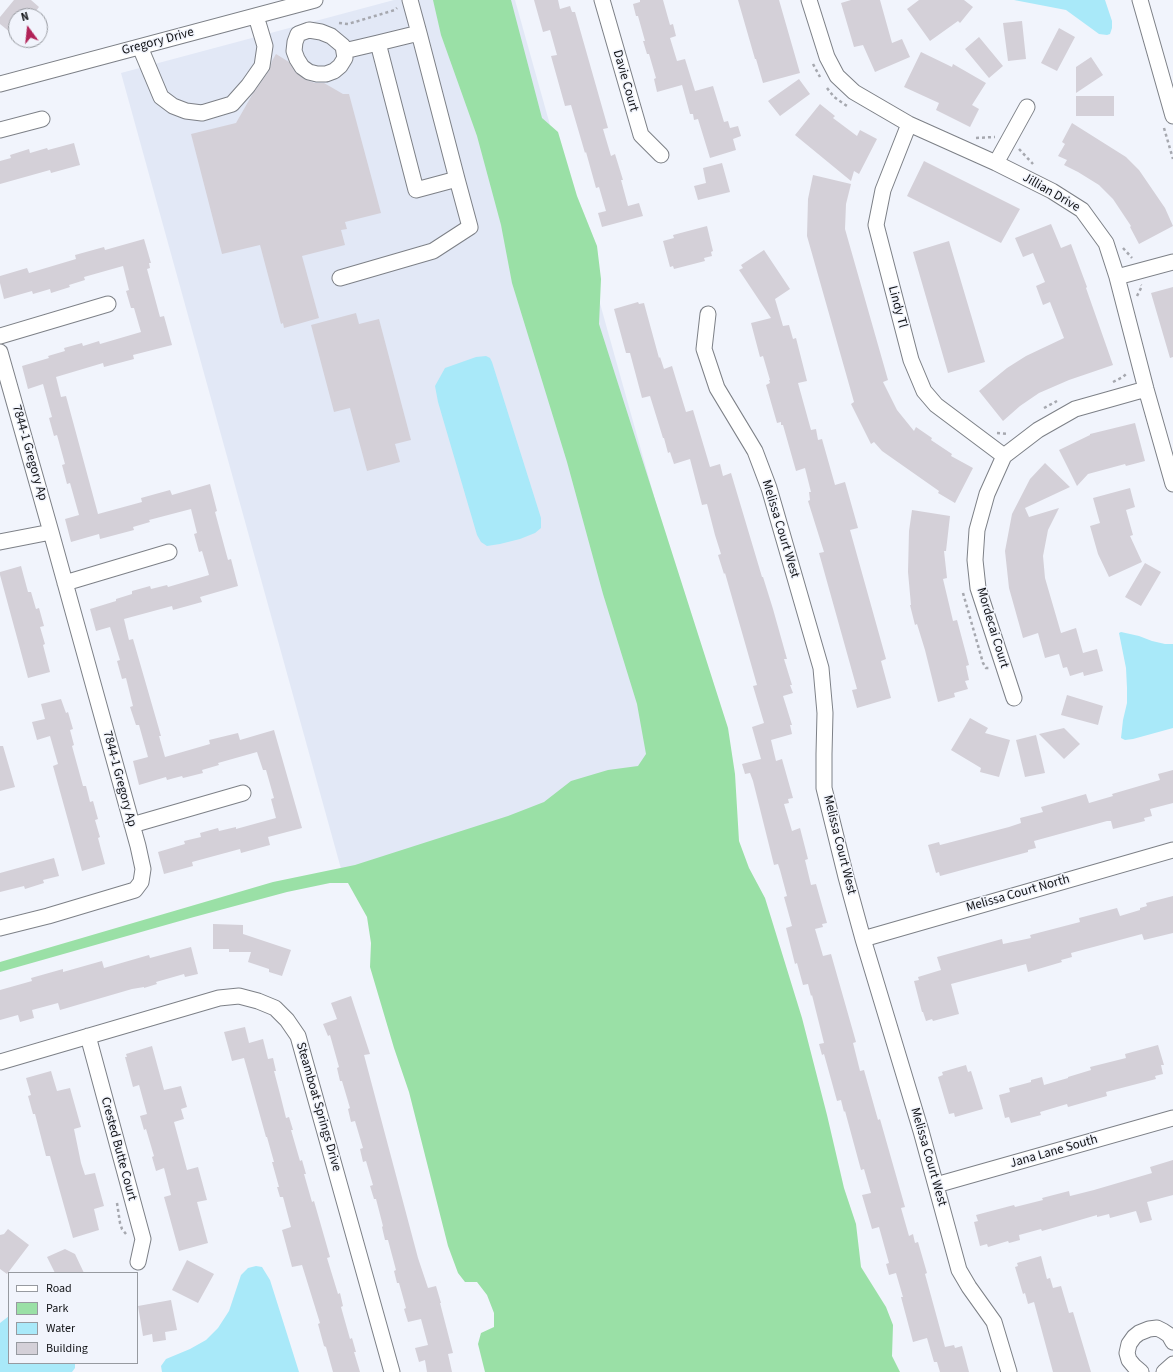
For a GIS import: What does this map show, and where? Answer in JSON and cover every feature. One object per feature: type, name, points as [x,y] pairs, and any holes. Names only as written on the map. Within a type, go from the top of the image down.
[{"type":"street","name":"Gregory Drive","points":[[0,84],[315,0]]},
{"type":"street","name":"Davie Court","points":[[602,0],[641,135],[661,155]]},
{"type":"street","name":"Jillian Drive","points":[[809,0],[827,57],[837,76],[854,92],[909,124],[996,163],[1052,191],[1082,210],[1106,243],[1117,277],[1140,367],[1173,484]]},
{"type":"street","points":[[1140,0],[1169,86],[1173,116]]},
{"type":"street","points":[[340,278],[433,251],[470,227],[456,179],[419,33],[404,4]]},
{"type":"street","points":[[140,47],[161,97],[173,106],[186,111],[202,113],[232,104],[248,86],[262,66],[266,46],[256,16]]},
{"type":"street","points":[[344,51],[419,33]]},
{"type":"street","points":[[378,43],[416,190],[456,179]]},
{"type":"street","points":[[996,163],[1027,107]]},
{"type":"street","points":[[0,130],[42,119]]},
{"type":"street","name":"Lindy Tl","points":[[909,124],[883,190],[876,225],[911,360],[924,391],[936,405],[1004,456]]},
{"type":"street","points":[[1117,277],[1173,262]]},
{"type":"street","points":[[0,336],[108,304]]},
{"type":"street","name":"Melissa Court West","points":[[708,314],[704,349],[717,388],[755,452],[769,488],[821,668],[825,713],[824,788],[863,939],[936,1185],[959,1270],[994,1322],[1009,1372]]},
{"type":"street","name":"7844-1 Gregory Ap","points":[[0,352],[143,868],[141,882],[135,890],[48,916],[0,928]]},
{"type":"street","name":"Mordecai Court","points":[[1014,698],[978,588],[975,560],[977,530],[987,494],[1004,456],[1038,430],[1075,409],[1146,389]]},
{"type":"street","points":[[0,542],[51,532]]},
{"type":"street","points":[[65,583],[169,552]]},
{"type":"street","points":[[132,825],[243,793]]},
{"type":"street","name":"Melissa Court North","points":[[863,939],[1173,850]]},
{"type":"street","name":"Steamboat Springs Drive","points":[[0,1062],[219,998],[239,996],[258,1001],[275,1008],[287,1020],[298,1036],[392,1372]]},
{"type":"street","name":"Crested Butte Court","points":[[88,1036],[143,1239],[138,1262]]},
{"type":"street","name":"Jana Lane South","points":[[936,1185],[1173,1118]]},
{"type":"street","points":[[1141,1372],[1129,1360],[1127,1352],[1129,1344],[1134,1337],[1149,1329],[1157,1328],[1169,1336],[1173,1342]]},
{"type":"street","points":[[1164,1372],[1173,1364]]},
{"type":"path","points":[[335,22],[348,24],[395,10],[404,4]]},
{"type":"path","points":[[812,59],[814,68],[823,82]]},
{"type":"path","points":[[826,87],[834,97],[849,107]]},
{"type":"path","points":[[1111,383],[1123,377],[1129,371],[1140,367]]},
{"type":"path","points":[[1041,410],[1059,400]]},
{"type":"path","points":[[996,432],[1010,434]]},
{"type":"shaded area","points":[[394,0],[515,0],[729,764],[343,876],[121,73]]},
{"type":"green space","points":[[433,0],[511,0],[542,118],[558,132],[577,196],[597,246],[601,279],[599,324],[728,728],[735,774],[739,841],[749,868],[765,898],[802,1018],[844,1188],[856,1224],[861,1267],[886,1307],[893,1325],[892,1356],[900,1372],[485,1372],[478,1344],[481,1333],[494,1327],[494,1313],[487,1295],[477,1282],[465,1282],[458,1273],[448,1246],[409,1092],[394,1048],[370,967],[371,943],[367,917],[348,883],[330,883],[287,892],[0,972],[0,962],[273,882],[355,865],[508,816],[544,802],[571,781],[608,770],[638,766],[646,754],[637,704],[603,594],[567,462],[512,283],[501,225],[477,136],[441,35]]},
{"type":"water","points":[[1014,0],[1105,0],[1112,21],[1112,28],[1110,34],[1099,34],[1066,10]]},
{"type":"water","points":[[486,356],[490,358],[492,362],[541,518],[541,528],[535,533],[520,539],[487,546],[481,542],[477,535],[438,402],[435,386],[445,368],[476,357]]},
{"type":"water","points":[[1121,632],[1165,644],[1173,644],[1173,728],[1133,739],[1125,740],[1121,738],[1127,703],[1127,688],[1126,668],[1119,633]]},
{"type":"water","points":[[256,1266],[262,1267],[270,1280],[299,1372],[162,1372],[161,1366],[166,1359],[190,1349],[206,1340],[218,1328],[229,1311],[241,1275],[248,1268]]},
{"type":"water","points":[[8,1317],[8,1364],[75,1364],[75,1368],[72,1372],[0,1372],[0,1323]]},
{"type":"building","points":[[14,0],[31,0],[39,7],[8,8],[8,30],[0,24],[0,17]]},
{"type":"building","points":[[534,0],[558,0],[560,9],[570,6],[572,12],[575,12],[608,128],[603,129],[611,156],[615,154],[623,180],[621,180],[628,206],[639,203],[643,216],[602,227],[598,213],[606,211],[599,187],[596,188],[571,105],[565,106],[551,56],[557,55],[550,30],[543,32]]},
{"type":"building","points":[[640,0],[663,0],[670,25],[673,24],[676,36],[670,38],[677,61],[685,59],[695,91],[713,86],[724,122],[728,121],[730,128],[738,126],[741,136],[733,139],[736,150],[710,158],[698,119],[694,120],[693,114],[690,114],[682,85],[657,92],[654,79],[656,78],[649,54],[647,54],[638,16],[636,16],[633,4],[640,2]]},
{"type":"building","points":[[738,0],[779,0],[800,73],[763,83]]},
{"type":"building","points":[[851,0],[880,0],[892,43],[902,39],[910,57],[875,72],[863,45],[854,47],[841,3]]},
{"type":"building","points":[[919,0],[964,0],[973,7],[960,23],[958,21],[930,41],[907,9]]},
{"type":"building","points":[[1022,21],[1026,59],[1008,61],[1003,23]]},
{"type":"building","points":[[1059,28],[1075,37],[1057,71],[1041,63]]},
{"type":"building","points":[[979,37],[1003,66],[989,78],[965,49]]},
{"type":"building","points":[[921,52],[952,67],[953,64],[986,83],[972,105],[979,109],[970,127],[936,110],[939,103],[904,87]]},
{"type":"building","points":[[276,54],[289,62],[295,72],[304,79],[315,83],[324,83],[343,94],[349,94],[381,213],[345,222],[347,229],[341,230],[345,245],[302,256],[319,318],[284,328],[283,323],[281,324],[260,245],[222,254],[191,134],[236,123],[252,95],[269,71]]},
{"type":"building","points":[[1091,57],[1103,75],[1076,93],[1076,67]]},
{"type":"building","points":[[799,79],[810,94],[780,116],[768,101]]},
{"type":"building","points":[[1076,96],[1114,96],[1114,116],[1076,116]]},
{"type":"building","points":[[820,104],[835,116],[833,118],[857,136],[860,130],[877,139],[859,174],[854,171],[851,181],[795,135]]},
{"type":"building","points":[[1072,123],[1126,157],[1139,170],[1165,208],[1173,226],[1139,244],[1130,227],[1131,226],[1113,199],[1099,185],[1064,165],[1067,160],[1058,156],[1065,144],[1062,142]]},
{"type":"building","points":[[74,143],[80,165],[51,173],[50,170],[0,184],[0,161],[11,158],[10,155],[29,149],[30,153]]},
{"type":"building","points":[[924,161],[1020,209],[1001,243],[907,196]]},
{"type":"building","points":[[722,163],[730,192],[698,200],[694,186],[706,183],[703,168]]},
{"type":"building","points":[[813,175],[851,184],[846,204],[845,229],[888,380],[883,382],[897,410],[914,431],[916,427],[932,438],[931,440],[952,454],[951,456],[973,468],[955,503],[938,493],[939,491],[882,451],[874,442],[871,444],[851,404],[854,402],[807,236],[808,199]]},
{"type":"building","points":[[1051,224],[1061,248],[1071,244],[1113,365],[1069,380],[1039,393],[1020,406],[1003,421],[979,391],[1007,368],[1026,356],[1064,338],[1050,302],[1043,305],[1036,286],[1045,282],[1033,253],[1023,257],[1015,238]]},
{"type":"building","points":[[707,226],[713,251],[711,252],[712,256],[704,258],[705,261],[674,269],[673,266],[670,267],[663,241],[674,238],[673,235]]},
{"type":"building","points":[[144,239],[151,263],[149,263],[150,268],[147,269],[160,317],[164,316],[172,345],[133,355],[134,359],[104,367],[103,363],[56,377],[61,397],[66,396],[98,514],[142,502],[141,498],[170,490],[172,495],[210,484],[217,511],[215,512],[228,560],[231,559],[238,586],[200,597],[202,602],[173,610],[172,606],[124,619],[129,640],[133,639],[161,736],[159,736],[165,757],[210,744],[209,740],[238,733],[240,740],[274,730],[302,828],[268,837],[270,845],[241,853],[240,849],[192,862],[193,866],[164,874],[158,852],[185,844],[184,841],[201,837],[200,833],[218,828],[219,831],[236,827],[236,829],[276,818],[271,799],[274,798],[266,770],[263,770],[257,752],[218,763],[219,765],[202,770],[203,773],[167,780],[166,777],[139,785],[133,761],[148,757],[139,725],[136,725],[130,707],[133,706],[126,678],[122,679],[117,661],[120,660],[110,627],[96,631],[90,609],[116,601],[116,599],[132,594],[132,591],[150,586],[151,589],[167,585],[168,587],[209,575],[202,551],[199,552],[194,534],[197,533],[191,509],[149,520],[150,522],[133,527],[134,530],[100,539],[99,534],[71,542],[65,519],[79,515],[70,483],[67,484],[62,465],[65,464],[57,435],[54,436],[49,418],[52,417],[43,384],[28,389],[22,366],[49,358],[48,356],[65,351],[64,348],[82,343],[83,346],[99,341],[100,344],[141,332],[134,308],[131,308],[126,291],[129,290],[123,266],[84,277],[85,280],[51,293],[50,289],[33,294],[32,291],[4,299],[0,283],[0,276],[27,268],[29,273],[76,259],[75,255],[104,247],[105,250]]},
{"type":"building","points":[[949,241],[985,362],[948,373],[913,252]]},
{"type":"building","points":[[764,250],[790,289],[775,299],[783,326],[789,325],[793,339],[796,338],[807,381],[798,383],[811,430],[816,429],[818,440],[822,439],[835,485],[845,482],[858,528],[850,530],[886,659],[881,661],[891,698],[857,708],[852,690],[857,689],[819,553],[824,552],[808,501],[810,500],[809,492],[811,492],[805,468],[796,471],[783,425],[781,425],[781,422],[777,423],[766,385],[770,383],[770,380],[763,356],[760,357],[751,323],[771,318],[739,270],[743,268],[741,265]]},
{"type":"building","points":[[1173,287],[1173,357],[1170,358],[1151,293]]},
{"type":"building","points":[[638,302],[639,304],[644,303],[659,358],[660,357],[664,369],[672,366],[686,412],[693,410],[710,467],[720,464],[723,476],[731,473],[773,609],[787,659],[784,659],[792,685],[790,685],[793,693],[783,696],[792,725],[790,725],[792,734],[771,740],[776,761],[782,759],[793,798],[788,799],[789,803],[784,804],[792,831],[800,828],[808,859],[805,860],[811,885],[816,884],[827,923],[822,924],[823,927],[815,929],[823,956],[831,954],[856,1042],[853,1043],[860,1071],[864,1070],[878,1120],[880,1119],[905,1207],[901,1208],[909,1236],[913,1234],[915,1243],[918,1242],[945,1347],[954,1345],[955,1348],[962,1346],[969,1372],[940,1372],[937,1362],[934,1362],[927,1338],[913,1342],[896,1273],[889,1275],[886,1264],[889,1263],[879,1227],[872,1229],[862,1195],[871,1193],[864,1169],[861,1170],[845,1111],[844,1112],[841,1100],[837,1101],[824,1054],[822,1055],[819,1044],[824,1043],[812,995],[811,996],[808,984],[803,985],[797,963],[795,964],[786,928],[792,926],[784,897],[787,896],[780,870],[778,864],[774,865],[753,781],[750,773],[745,774],[742,764],[761,759],[752,727],[764,723],[753,686],[757,685],[725,573],[724,574],[718,555],[721,554],[707,504],[702,505],[690,459],[674,464],[670,452],[668,453],[650,396],[642,398],[630,353],[626,353],[614,309]]},
{"type":"building","points":[[356,313],[359,324],[379,319],[411,440],[395,444],[400,462],[367,471],[350,408],[334,412],[311,325]]},
{"type":"building","points":[[1135,423],[1145,461],[1126,466],[1125,464],[1088,474],[1077,486],[1059,450],[1090,434]]},
{"type":"building","points":[[1045,463],[1070,487],[1025,508],[1029,517],[1059,508],[1048,530],[1043,556],[1045,578],[1061,633],[1076,628],[1083,653],[1097,649],[1103,671],[1084,676],[1083,672],[1070,676],[1067,667],[1063,668],[1059,654],[1045,658],[1038,633],[1023,638],[1009,588],[1005,551],[1012,514],[1030,479]]},
{"type":"building","points":[[1130,488],[1135,507],[1126,510],[1133,535],[1130,536],[1142,562],[1109,577],[1098,554],[1090,526],[1100,523],[1093,498]]},
{"type":"building","points":[[912,510],[950,516],[946,551],[944,551],[947,578],[943,579],[953,621],[957,620],[969,665],[966,666],[969,680],[965,681],[968,689],[954,693],[955,697],[938,702],[925,650],[917,624],[915,625],[910,605],[908,572],[909,531]]},
{"type":"building","points":[[1145,563],[1161,572],[1141,606],[1125,597]]},
{"type":"building","points":[[21,566],[28,592],[31,592],[36,609],[39,608],[44,626],[40,627],[50,672],[28,678],[0,575],[0,572]]},
{"type":"building","points":[[1067,695],[1103,706],[1098,725],[1061,715]]},
{"type":"building","points":[[61,699],[66,713],[68,712],[73,729],[70,730],[74,745],[72,746],[83,786],[86,786],[90,802],[93,801],[98,819],[95,820],[105,864],[82,871],[53,766],[58,764],[50,736],[37,740],[32,722],[45,719],[41,704]]},
{"type":"building","points":[[970,718],[988,728],[985,733],[1010,740],[999,777],[980,772],[981,768],[951,750]]},
{"type":"building","points":[[1064,728],[1080,744],[1064,759],[1039,734]]},
{"type":"building","points":[[1036,735],[1045,773],[1025,777],[1016,740]]},
{"type":"building","points":[[0,746],[3,746],[15,787],[0,791]]},
{"type":"building","points":[[1173,770],[1173,803],[1150,809],[1152,816],[1144,818],[1145,821],[1113,829],[1111,821],[1107,821],[1034,841],[1036,848],[1028,850],[1028,852],[940,876],[939,872],[936,873],[928,845],[939,842],[940,845],[1009,827],[1021,823],[1020,818],[1043,812],[1041,807],[1086,794],[1089,803],[1113,796],[1112,794],[1160,780],[1158,774]]},
{"type":"building","points":[[54,858],[59,876],[43,880],[44,883],[25,889],[24,886],[0,892],[0,873]]},
{"type":"building","points":[[1173,896],[1173,933],[1144,940],[1142,934],[1071,953],[1072,957],[1061,960],[1062,962],[1028,972],[1026,964],[951,984],[959,1014],[933,1021],[932,1019],[926,1021],[922,1012],[914,981],[919,980],[918,977],[941,970],[937,957],[1002,939],[1003,944],[1031,938],[1030,935],[1080,922],[1079,918],[1117,908],[1120,916],[1140,910],[1140,908],[1147,906],[1146,903]]},
{"type":"building","points":[[213,924],[243,925],[243,934],[291,950],[282,976],[269,972],[269,969],[248,962],[251,952],[229,952],[229,949],[213,949]]},
{"type":"building","points":[[191,947],[198,974],[185,977],[184,974],[156,982],[157,984],[144,988],[132,989],[60,1010],[58,1003],[32,1010],[34,1018],[20,1022],[18,1015],[0,1020],[0,990],[32,981],[31,978],[63,969],[63,972],[102,961],[104,968],[149,955],[150,958]]},
{"type":"building","points":[[351,996],[370,1054],[364,1055],[418,1258],[428,1288],[436,1286],[441,1303],[453,1353],[448,1354],[452,1372],[427,1372],[425,1360],[419,1362],[415,1348],[428,1345],[421,1319],[408,1322],[404,1309],[406,1308],[394,1271],[396,1270],[388,1240],[385,1240],[376,1199],[374,1199],[370,1186],[373,1185],[366,1161],[363,1162],[360,1149],[363,1148],[355,1121],[351,1122],[348,1109],[350,1108],[342,1081],[340,1081],[337,1068],[339,1067],[330,1035],[328,1036],[323,1024],[337,1019],[331,1003]]},
{"type":"building","points":[[245,1027],[249,1043],[263,1039],[268,1059],[273,1058],[276,1071],[274,1071],[286,1118],[289,1117],[293,1130],[291,1130],[300,1161],[302,1160],[306,1174],[304,1174],[312,1202],[314,1201],[330,1257],[327,1258],[338,1294],[340,1293],[343,1306],[341,1307],[350,1339],[352,1338],[356,1352],[354,1352],[360,1372],[333,1372],[326,1347],[324,1346],[318,1324],[320,1323],[302,1265],[292,1267],[282,1230],[291,1227],[283,1197],[280,1197],[277,1187],[279,1187],[267,1137],[244,1058],[232,1061],[224,1032]]},
{"type":"building","points":[[1158,1045],[1164,1065],[1161,1065],[1163,1074],[1155,1076],[1156,1079],[1106,1092],[1107,1096],[1068,1107],[1067,1104],[1040,1112],[1041,1115],[1011,1123],[1009,1117],[1005,1118],[999,1095],[1010,1092],[1009,1088],[1031,1082],[1031,1080],[1042,1077],[1044,1085],[1091,1070],[1090,1067],[1126,1058],[1125,1054]]},
{"type":"building","points":[[152,1046],[164,1090],[181,1086],[187,1107],[181,1109],[184,1119],[174,1122],[187,1170],[198,1167],[207,1200],[197,1202],[208,1243],[179,1251],[164,1197],[171,1195],[164,1168],[156,1171],[152,1157],[154,1156],[146,1129],[144,1130],[140,1116],[147,1114],[139,1085],[133,1087],[125,1057],[127,1057],[126,1054]]},
{"type":"building","points":[[966,1065],[968,1072],[971,1071],[983,1109],[955,1117],[954,1113],[949,1114],[938,1077],[943,1075],[942,1072]]},
{"type":"building","points":[[51,1071],[57,1091],[70,1088],[81,1127],[74,1129],[81,1163],[85,1175],[95,1173],[104,1206],[94,1209],[99,1230],[73,1238],[50,1156],[46,1156],[35,1114],[33,1114],[28,1096],[31,1095],[26,1078]]},
{"type":"building","points":[[1173,1160],[1173,1195],[1147,1202],[1152,1220],[1140,1223],[1136,1211],[1110,1218],[1109,1214],[1097,1217],[1097,1215],[1042,1231],[1041,1229],[1019,1235],[1020,1240],[1009,1243],[1008,1241],[988,1247],[987,1244],[980,1246],[974,1222],[978,1221],[976,1215],[1014,1205],[1015,1207],[1043,1200],[1042,1198],[1069,1191],[1070,1196],[1094,1190],[1152,1173],[1150,1167]]},
{"type":"building","points":[[8,1229],[29,1245],[7,1274],[0,1269],[0,1235],[4,1234]]},
{"type":"building","points":[[65,1249],[75,1254],[84,1272],[54,1272],[47,1257]]},
{"type":"building","points":[[1041,1256],[1047,1279],[1050,1278],[1053,1288],[1061,1286],[1069,1313],[1073,1312],[1091,1372],[1053,1372],[1034,1302],[1028,1304],[1025,1293],[1023,1294],[1015,1267],[1018,1266],[1017,1263]]},
{"type":"building","points":[[187,1260],[214,1274],[198,1303],[172,1290]]},
{"type":"building","points":[[171,1300],[177,1330],[165,1332],[166,1340],[153,1342],[152,1334],[143,1336],[138,1306]]}]
